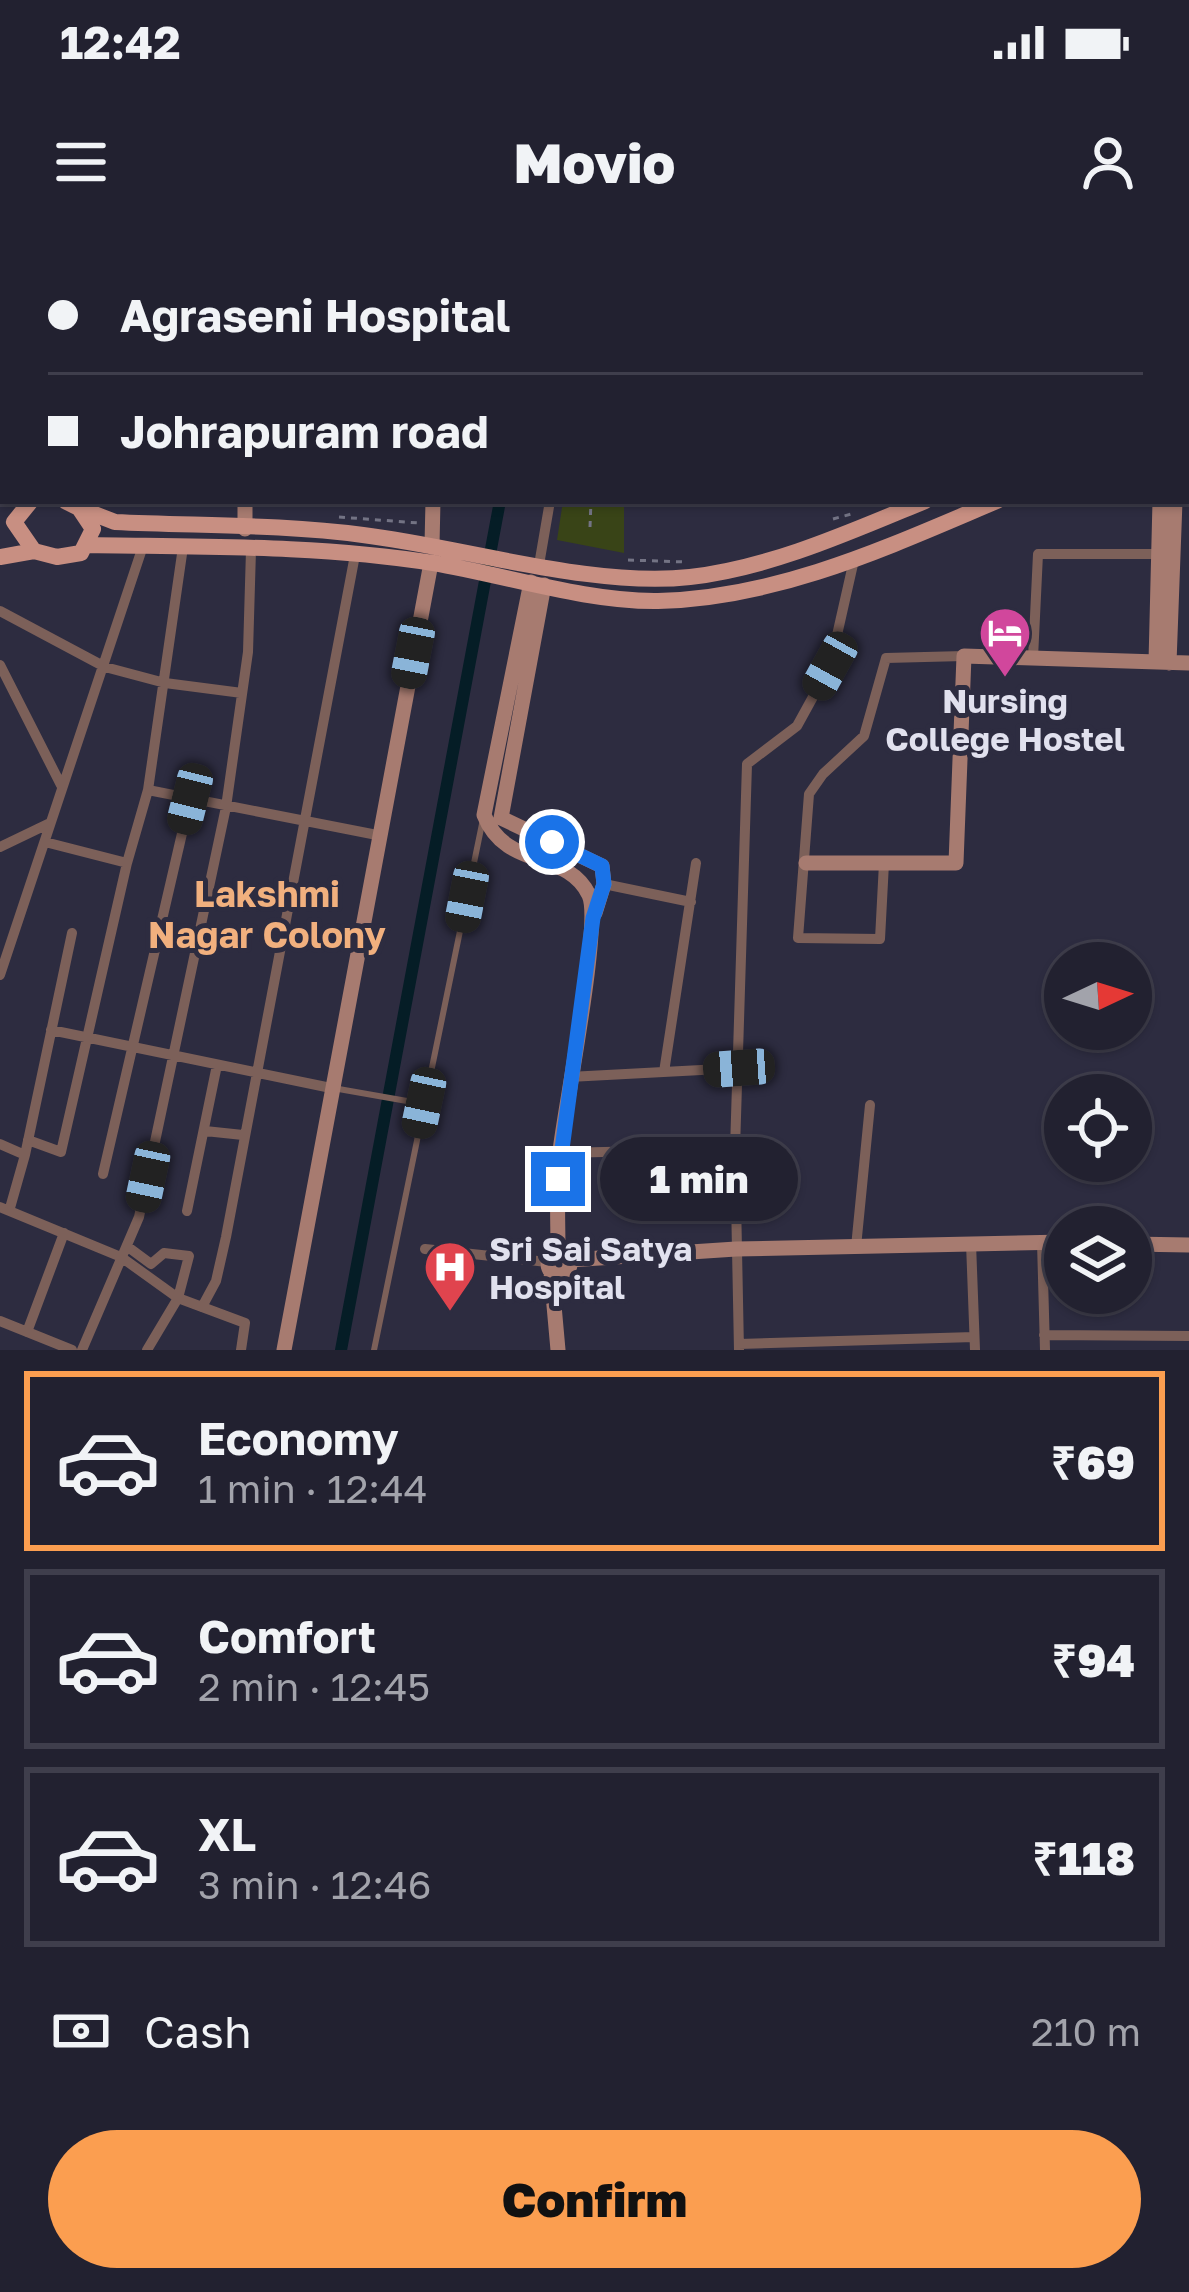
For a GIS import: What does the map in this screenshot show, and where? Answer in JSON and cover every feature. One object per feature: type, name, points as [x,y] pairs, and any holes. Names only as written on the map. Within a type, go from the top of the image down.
[{"type":"main road","points":[[0,557],[18,536],[30,504]]},
{"type":"main road","points":[[532,575],[655,579],[733,571],[917,504]]},
{"type":"main road","points":[[72,505],[115,522],[358,534],[655,601],[760,588],[854,560],[990,504]]},
{"type":"main road","points":[[0,508],[18,536],[70,556],[88,545],[93,529],[72,505]]},
{"type":"main road","points":[[88,545],[432,554]]},
{"type":"street","points":[[245,504],[245,529]]},
{"type":"street","points":[[284,1350],[432,554],[434,504]]},
{"type":"street","points":[[549,504],[484,815],[490,831],[505,847],[560,866],[590,895],[593,918]]},
{"type":"street","points":[[1160,504],[1167,554]]},
{"type":"street","points":[[1162,662],[1175,504]]},
{"type":"street","points":[[0,975],[142,546]]},
{"type":"street","points":[[28,1140],[61,1152],[148,790],[183,547]]},
{"type":"street","points":[[82,1350],[139,1217],[226,807],[248,652],[250,550]]},
{"type":"street","points":[[1033,658],[1038,554],[1167,554]]},
{"type":"street","points":[[202,1307],[216,1281],[226,1237],[355,555]]},
{"type":"street","points":[[854,560],[830,666],[797,726],[747,764],[735,1149],[739,1347],[975,1344],[971,1243]]},
{"type":"street","points":[[532,575],[501,818],[592,859],[602,866],[604,884],[593,918],[560,1153],[558,1350]]},
{"type":"street","points":[[0,611],[105,667],[165,683],[242,693]]},
{"type":"street","points":[[806,863],[956,863],[964,656]]},
{"type":"street","points":[[884,863],[880,939],[798,938],[809,794],[864,736],[886,658],[1189,663]]},
{"type":"street","points":[[0,665],[61,786]]},
{"type":"street","points":[[148,790],[377,835]]},
{"type":"street","points":[[103,1174],[190,799]]},
{"type":"street","points":[[0,862],[3,846],[50,823]]},
{"type":"street","points":[[45,842],[127,863]]},
{"type":"street","points":[[664,1072],[696,863]]},
{"type":"street","points":[[604,884],[691,902]]},
{"type":"street","points":[[72,933],[25,1155],[5,1208],[151,1264],[164,1253],[189,1256],[178,1298],[147,1350]]},
{"type":"street","points":[[51,1030],[331,1088]]},
{"type":"street","points":[[187,1211],[218,1065]]},
{"type":"street","points":[[569,1077],[739,1068]]},
{"type":"street","points":[[856,1247],[870,1105]]},
{"type":"street","points":[[205,1131],[243,1135]]},
{"type":"street","points":[[0,1144],[25,1155]]},
{"type":"street","points":[[560,1153],[735,1149]]},
{"type":"street","points":[[27,1332],[64,1233]]},
{"type":"street","points":[[425,1249],[556,1262],[736,1249],[1042,1242],[1045,1350]]},
{"type":"street","points":[[1152,1244],[1189,1245]]},
{"type":"street","points":[[124,1252],[178,1298],[245,1323],[241,1350]]},
{"type":"street","points":[[0,1321],[72,1350]]},
{"type":"street","points":[[1044,1335],[1189,1336]]},
{"type":"street","points":[[1142,1336],[1142,1350]]},
{"type":"lane","points":[[374,1350],[484,815]]},
{"type":"lane","points":[[331,1088],[424,1103]]},
{"type":"path","points":[[590,527],[591,504]]},
{"type":"path","points":[[628,560],[698,562]]},
{"type":"green space","points":[[563,504],[624,504],[624,553],[557,540]]},
{"type":"waterway","points":[[341,1350],[499,504]]},
{"type":"place","name":"Nursing College Hostel","points":[[1005,679]]},
{"type":"place","name":"Sri Sai Satya Hospital","points":[[450,1313]]},
{"type":"district","name":"Lakshmi Nagar Colony","points":[[267,914]]},
{"type":"route","points":[[552,842],[602,866],[604,884],[593,918],[558,1179]]}]
